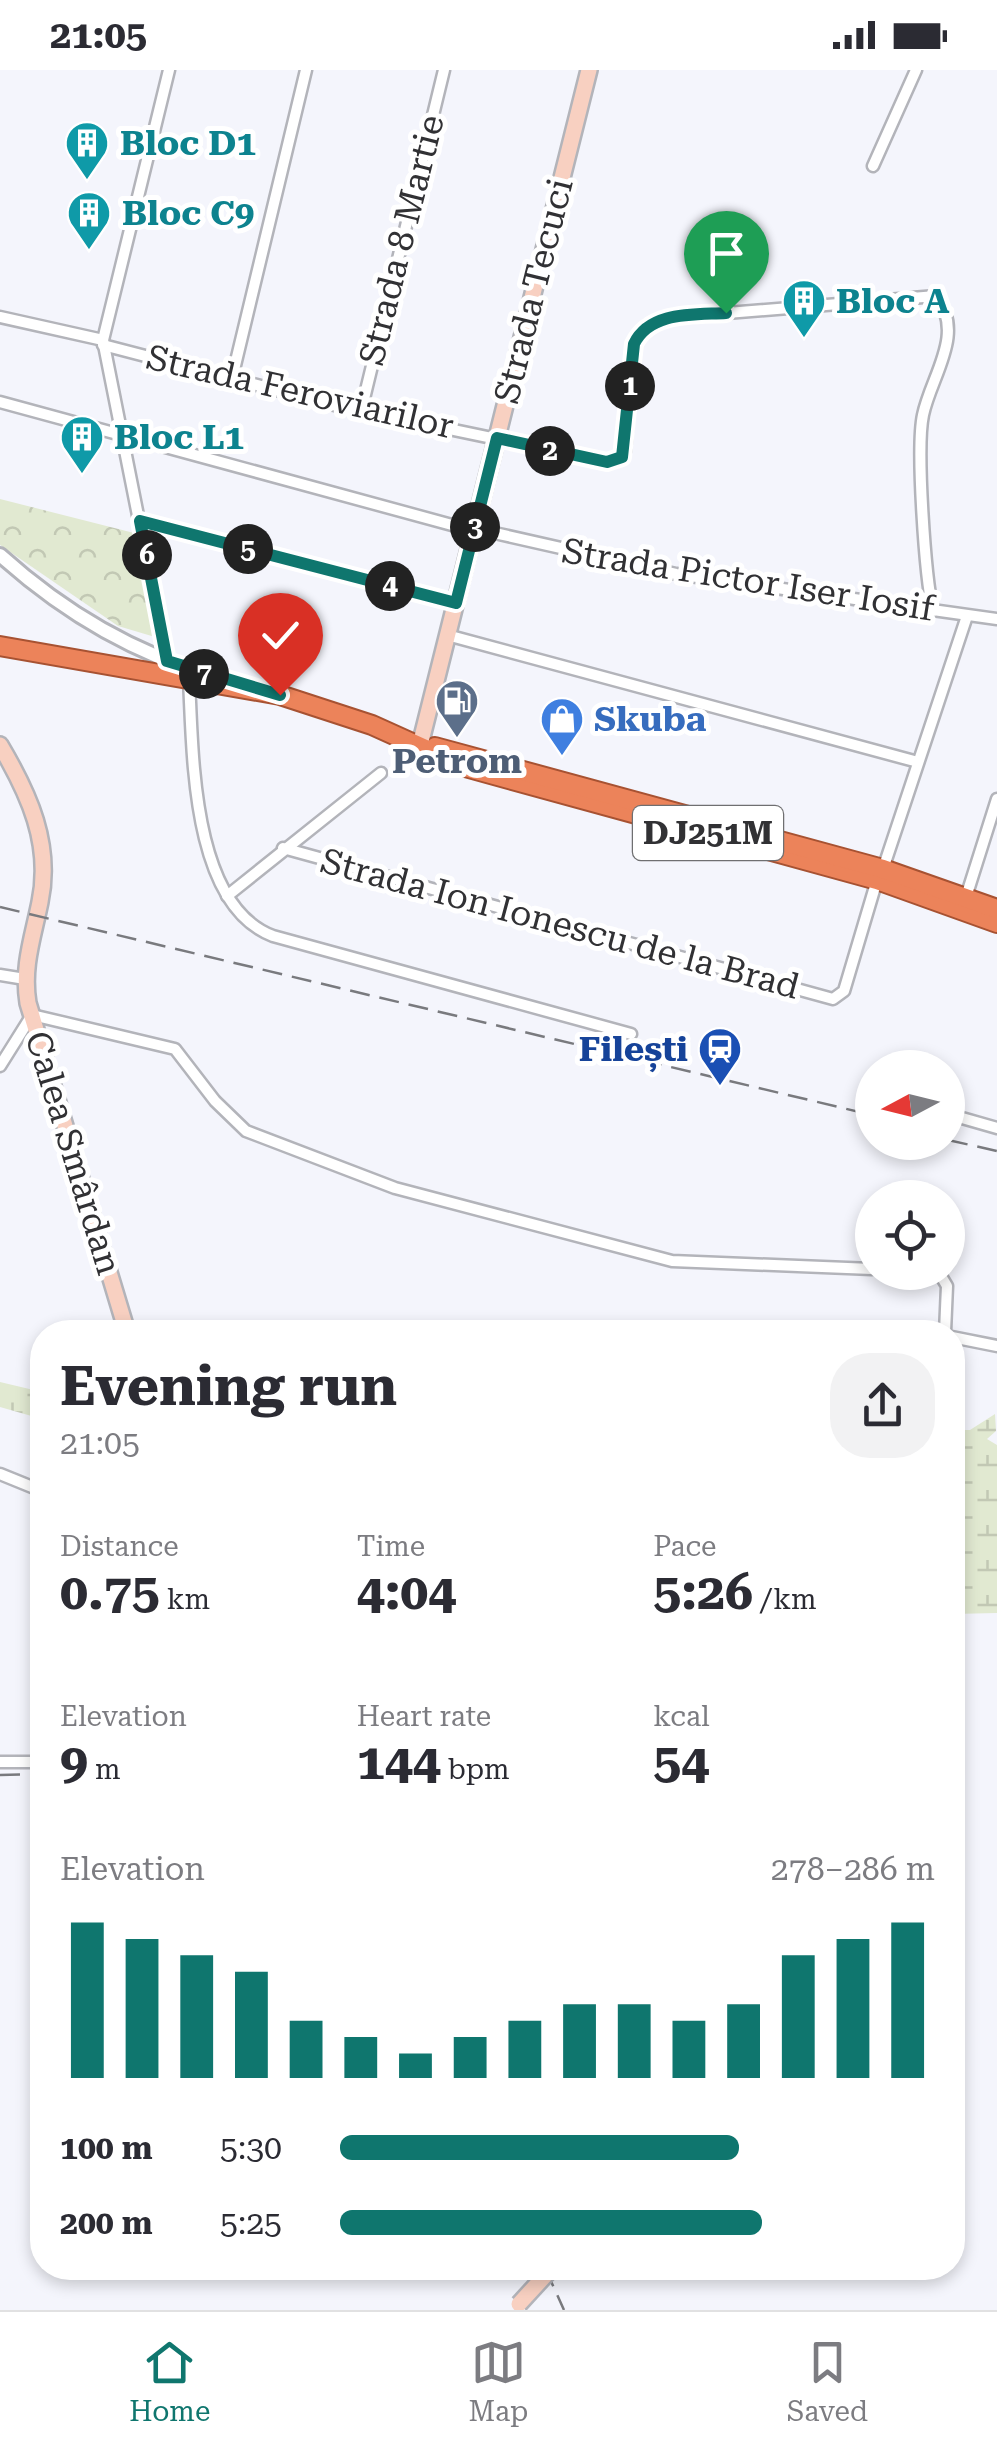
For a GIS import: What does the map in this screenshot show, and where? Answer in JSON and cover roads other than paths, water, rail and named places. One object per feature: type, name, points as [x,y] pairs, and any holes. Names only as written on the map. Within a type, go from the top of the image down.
[{"type":"highway","points":[[6,647],[280,695]]},
{"type":"highway","name":"DJ251M","points":[[280,695],[420,744],[997,908]]},
{"type":"highway","name":"DJ251M","points":[[880,874],[997,923]]},
{"type":"main road","name":"Strada Tecuci","points":[[420,744],[589,70]]},
{"type":"main road","name":"Calea Smârdan","points":[[0,745],[33,809],[42,847],[43,889],[25,979],[32,1015],[123,1320]]},
{"type":"main road","points":[[515,2307],[541,2280]]},
{"type":"street","points":[[167,661],[103,343],[168,70]]},
{"type":"street","points":[[232,378],[306,70]]},
{"type":"street","name":"Strada 8 Martie","points":[[360,410],[444,70]]},
{"type":"street","points":[[873,166],[916,70]]},
{"type":"street","name":"Strada Feroviarilor","points":[[0,317],[360,410],[607,462],[622,457],[634,344],[648,324],[678,317],[936,296],[946,321],[947,344],[921,430],[933,611]]},
{"type":"street","points":[[0,402],[474,530]]},
{"type":"street","points":[[140,521],[456,603]]},
{"type":"street","name":"Strada Pictor Iser Iosif","points":[[500,534],[676,574],[997,620]]},
{"type":"street","name":"DJ251M","points":[[0,555],[64,607],[167,661],[280,695]]},
{"type":"street","points":[[880,874],[967,616]]},
{"type":"street","points":[[447,635],[918,762]]},
{"type":"street","points":[[188,680],[208,855],[227,896],[245,921],[272,936],[631,1034]]},
{"type":"street","points":[[227,896],[381,773]]},
{"type":"street","points":[[966,898],[997,799]]},
{"type":"street","name":"Strada Ion Ionescu de la Brad","points":[[283,848],[836,999],[844,991],[880,874]]},
{"type":"street","points":[[0,975],[25,979]]},
{"type":"street","points":[[0,1066],[32,1015],[174,1049],[223,1111],[246,1131],[395,1188],[672,1261],[855,1269]]},
{"type":"street","points":[[965,1119],[997,1128]]},
{"type":"street","points":[[946,1320],[947,1290]]},
{"type":"street","points":[[965,1340],[997,1346]]},
{"type":"street","points":[[0,1474],[30,1486]]},
{"type":"street","points":[[0,1762],[30,1762]]},
{"type":"waterway","points":[[587,1039],[627,1048]]},
{"type":"railway","points":[[0,907],[855,1111]]},
{"type":"railway","points":[[965,1144],[997,1151]]},
{"type":"railway","points":[[0,1775],[30,1774]]},
{"type":"railway","points":[[550,2280],[564,2310]]},
{"type":"place","name":"Bloc D1","points":[[87,181]]},
{"type":"place","name":"Bloc C9","points":[[89,251]]},
{"type":"place","name":"Bloc A","points":[[804,339]]},
{"type":"place","name":"Bloc L1","points":[[82,475]]},
{"type":"place","name":"Petrom","points":[[457,739]]},
{"type":"place","name":"Skuba","points":[[562,757]]},
{"type":"place","name":"Filești","points":[[720,1087]]}]
